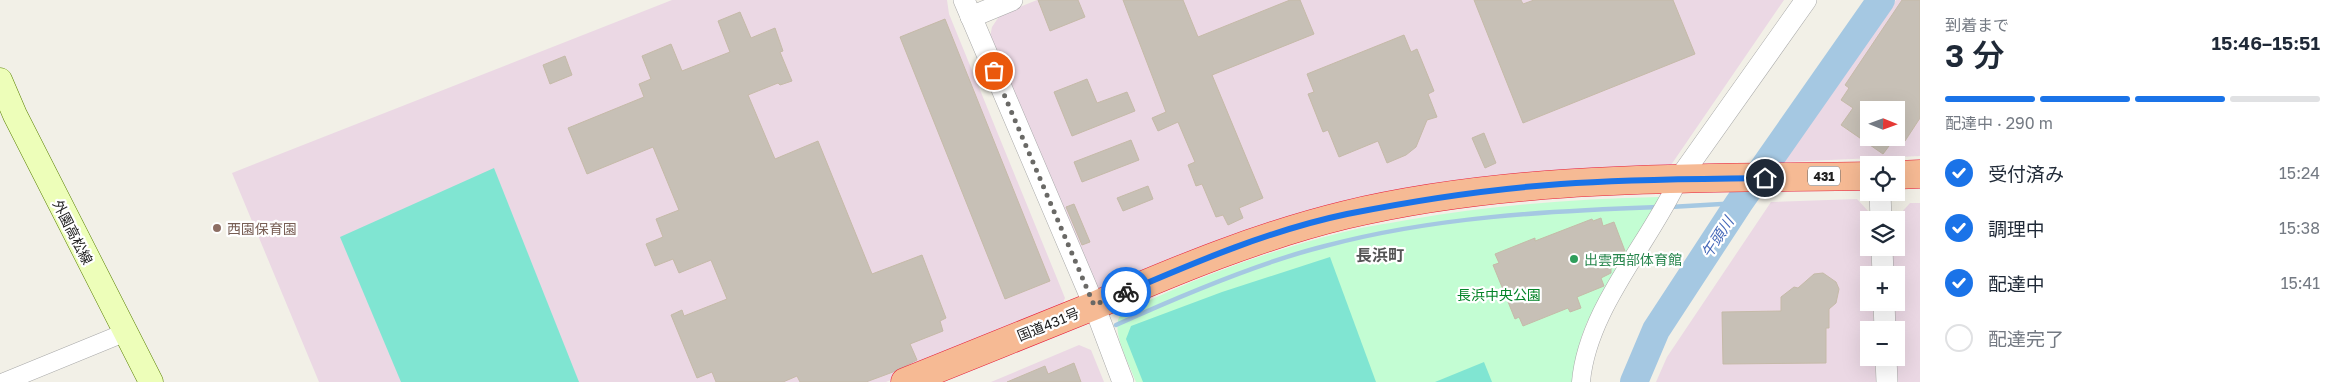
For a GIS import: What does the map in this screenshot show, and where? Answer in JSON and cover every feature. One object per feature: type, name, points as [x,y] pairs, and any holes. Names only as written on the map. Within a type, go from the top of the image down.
[{"type":"highway","points":[[1905,175],[1920,174]]},
{"type":"highway","name":"国道431号","points":[[905,382],[1204,259],[1279,234],[1346,215],[1447,196],[1560,184],[1674,189],[1736,178],[1860,176]]},
{"type":"main road","name":"外園高松線","points":[[0,80],[15,115],[124,333],[151,382]]},
{"type":"street","points":[[1012,0],[968,8],[1094,305],[1123,382]]},
{"type":"street","points":[[1581,382],[1583,361],[1597,321],[1674,189],[1806,0]]},
{"type":"street","points":[[4,382],[124,333]]},
{"type":"street","points":[[1886,366],[1887,382]]},
{"type":"shaded area","points":[[672,0],[947,0],[949,14],[1065,298],[1060,310],[886,382],[319,382],[232,173]]},
{"type":"shaded area","points":[[1037,0],[1784,0],[1671,165],[1396,197],[1105,295],[1091,287],[989,42],[992,27],[1000,15]]},
{"type":"shaded area","points":[[1896,0],[1920,0],[1920,156],[1860,156],[1860,159],[1784,162]]},
{"type":"shaded area","points":[[494,168],[579,382],[401,382],[340,237]]},
{"type":"shaded area","points":[[1857,199],[1868,211],[1860,211],[1860,256],[1871,256],[1872,266],[1860,266],[1860,311],[1873,311],[1874,321],[1860,321],[1860,366],[1875,366],[1876,382],[1656,382],[1667,357],[1771,202]]},
{"type":"shaded area","points":[[1910,203],[1920,203],[1920,382],[1897,382],[1896,366],[1905,366],[1905,321],[1895,321],[1894,311],[1905,311],[1905,266],[1892,266],[1891,256],[1905,256],[1905,211],[1903,211]]},
{"type":"shaded area","points":[[1330,257],[1376,382],[1143,382],[1126,339],[1131,326],[1222,292]]},
{"type":"shaded area","points":[[1079,345],[1091,350],[1104,382],[991,382]]},
{"type":"shaded area","points":[[1484,362],[1492,382],[1435,382]]},
{"type":"green space","name":"長浜中央公園","points":[[1659,197],[1663,201],[1587,322],[1581,338],[1574,382],[1136,382],[1119,338],[1117,329],[1121,314],[1201,278],[1312,240],[1365,227],[1501,207],[1595,199]]},
{"type":"building","points":[[1038,0],[1078,0],[1085,17],[1050,31]]},
{"type":"building","points":[[1123,0],[1183,0],[1198,37],[1290,0],[1300,0],[1314,34],[1212,75],[1263,198],[1239,208],[1243,218],[1228,225],[1223,215],[1216,217],[1202,184],[1196,186],[1188,165],[1195,162],[1178,122],[1158,131],[1152,118],[1166,112]]},
{"type":"building","points":[[1474,0],[1521,0],[1523,4],[1534,0],[1673,0],[1695,54],[1523,123]]},
{"type":"building","points":[[1902,0],[1920,0],[1920,118],[1905,141],[1905,101],[1860,101],[1860,138],[1841,125],[1853,108],[1841,100],[1849,88],[1845,85]]},
{"type":"building","points":[[740,12],[751,38],[775,28],[783,51],[780,52],[792,81],[780,85],[778,83],[748,95],[775,159],[818,141],[872,274],[922,255],[946,318],[940,321],[943,331],[910,344],[917,360],[893,372],[866,382],[800,382],[797,376],[783,382],[716,382],[712,372],[697,378],[671,315],[682,310],[684,316],[727,299],[711,260],[679,273],[673,259],[655,266],[646,244],[663,237],[656,219],[679,210],[653,147],[587,174],[568,128],[644,97],[639,84],[651,79],[642,56],[671,44],[682,71],[730,52],[718,21]]},
{"type":"building","points":[[945,19],[1050,281],[1005,299],[900,37]]},
{"type":"building","points":[[1404,35],[1411,52],[1417,49],[1434,91],[1428,94],[1437,117],[1427,120],[1416,147],[1406,155],[1387,163],[1378,141],[1339,157],[1328,130],[1323,132],[1308,94],[1314,92],[1307,74]]},
{"type":"building","points":[[565,56],[572,75],[550,84],[543,65]]},
{"type":"building","points":[[1087,79],[1097,103],[1127,92],[1135,111],[1072,136],[1054,92]]},
{"type":"building","points":[[1484,133],[1496,163],[1485,168],[1472,138]]},
{"type":"building","points":[[1131,140],[1139,160],[1082,182],[1074,162]]},
{"type":"building","points":[[1871,146],[1889,146],[1883,154]]},
{"type":"building","points":[[1148,186],[1153,199],[1123,211],[1117,198]]},
{"type":"building","points":[[1074,204],[1090,242],[1082,245],[1066,207]]},
{"type":"building","points":[[1601,218],[1603,226],[1614,222],[1625,251],[1613,256],[1617,264],[1611,267],[1611,273],[1601,278],[1604,286],[1577,297],[1581,308],[1570,312],[1568,308],[1523,326],[1519,317],[1515,319],[1493,265],[1499,263],[1495,254],[1535,238],[1535,241],[1592,219],[1593,221]]},
{"type":"building","points":[[1823,273],[1836,282],[1839,289],[1836,303],[1829,309],[1829,328],[1826,328],[1826,363],[1723,364],[1722,312],[1781,311],[1781,297],[1794,287],[1798,288],[1814,274]]},
{"type":"building","points":[[1074,363],[1081,382],[1007,382],[1045,366],[1048,374]]},
{"type":"waterway","name":"午頭川","points":[[1634,382],[1656,330],[1739,203],[1881,0]]},
{"type":"waterway","points":[[1670,207],[1739,203]]},
{"type":"waterway","points":[[1116,325],[1192,292],[1273,261],[1366,236],[1407,228],[1491,217],[1659,207]]},
{"type":"way so far","points":[[994,71],[1094,305],[1126,292]]},
{"type":"place","name":"西園保育園","points":[[217,228]]},
{"type":"place","name":"出雲西部体育館","points":[[1574,259]]},
{"type":"district","name":"長浜町","points":[[1380,255]]},
{"type":"route","points":[[1126,292],[1204,259],[1279,234],[1346,215],[1430,199],[1560,184],[1679,179],[1765,178]]}]
